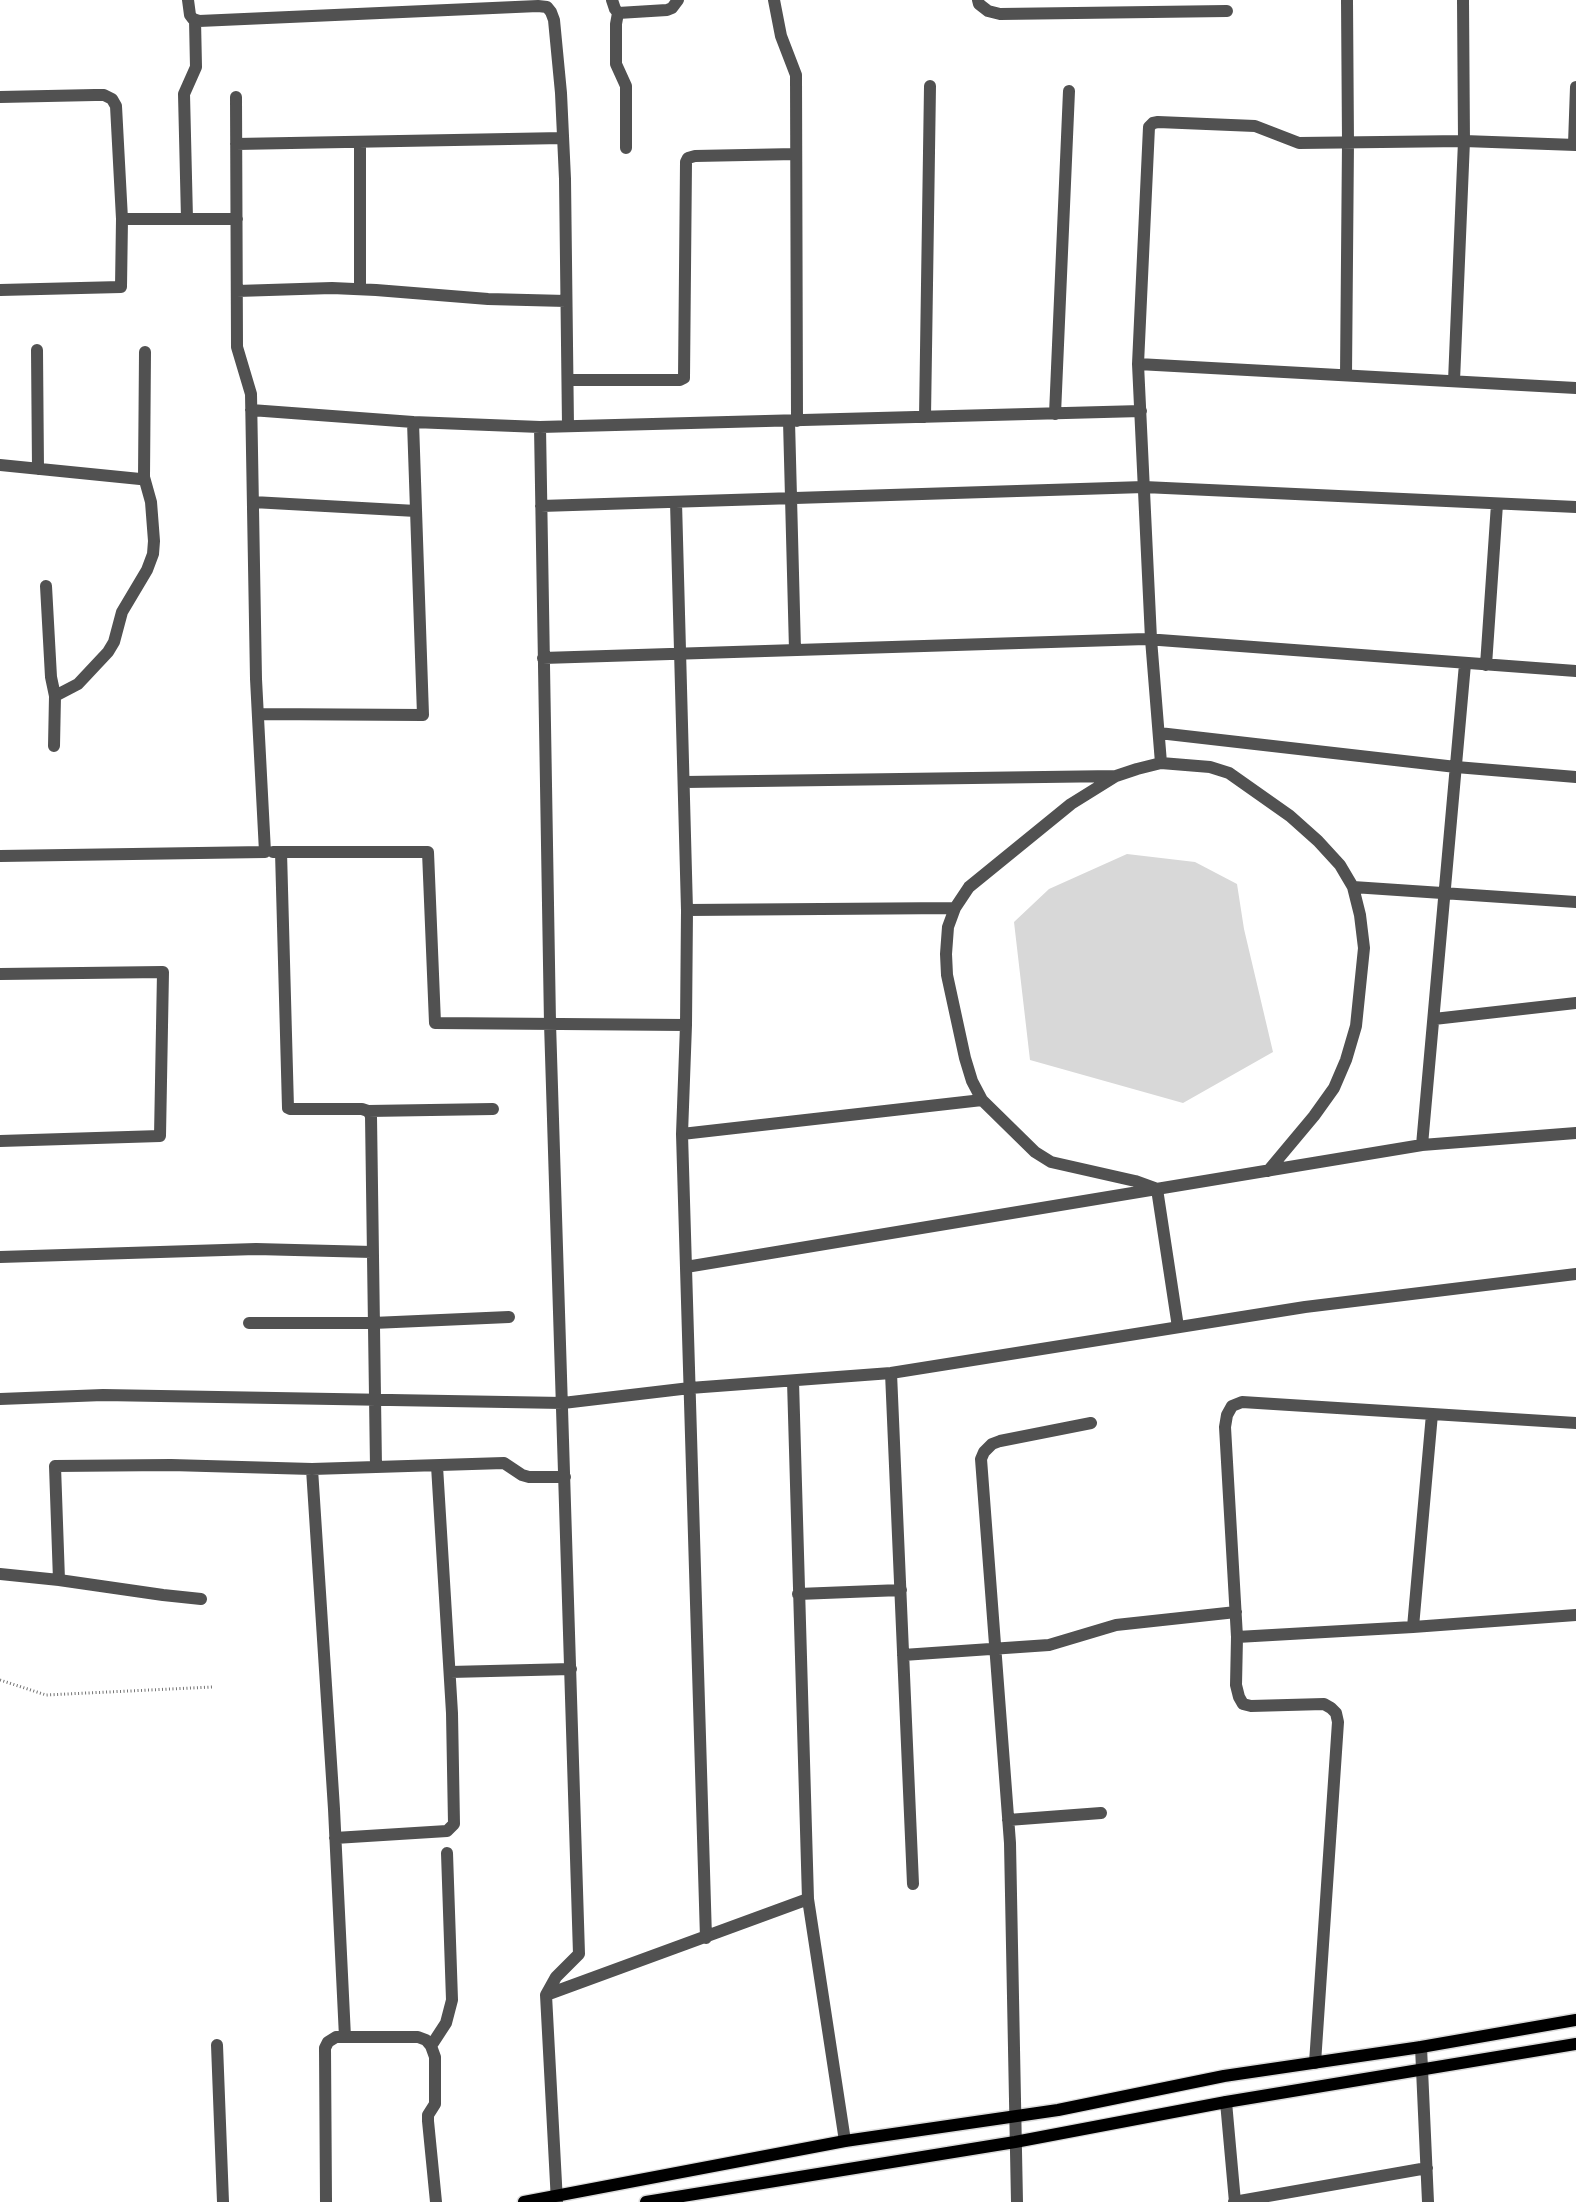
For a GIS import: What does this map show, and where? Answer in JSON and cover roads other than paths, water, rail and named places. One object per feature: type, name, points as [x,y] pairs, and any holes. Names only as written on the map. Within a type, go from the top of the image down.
[{"type":"main road","points":[[524,2202],[557,2199],[845,2140],[1015,2117],[1224,2076],[1421,2048],[1576,2020]]},
{"type":"main road","points":[[646,2202],[709,2197],[1226,2102],[1576,2044]]},
{"type":"street","points":[[187,219],[184,94],[196,67],[195,20],[190,15],[188,0]]},
{"type":"street","points":[[612,0],[614,9],[618,13]]},
{"type":"street","points":[[618,13],[667,10],[672,8],[678,0]]},
{"type":"street","points":[[774,0],[781,36],[796,75],[793,421],[795,650]]},
{"type":"street","points":[[978,0],[979,4],[988,12],[1000,14],[1227,12]]},
{"type":"street","points":[[1346,0],[1348,142],[1346,375]]},
{"type":"street","points":[[1454,381],[1464,141],[1462,0]]},
{"type":"street","points":[[195,20],[547,7],[554,20],[563,138],[568,426]]},
{"type":"street","points":[[618,13],[616,24],[616,64],[626,86],[626,148]]},
{"type":"street","points":[[926,417],[930,86]]},
{"type":"street","points":[[1161,763],[1151,639],[1138,364],[1149,127],[1153,123],[1255,126],[1299,143],[1464,141],[1575,144],[1576,87]]},
{"type":"street","points":[[1055,414],[1069,91]]},
{"type":"street","points":[[0,97],[95,94],[104,95],[112,99],[116,106],[122,219],[121,286],[0,290]]},
{"type":"street","points":[[236,97],[237,347],[251,394],[258,714],[265,852]]},
{"type":"street","points":[[236,144],[563,138]]},
{"type":"street","points":[[360,142],[360,289]]},
{"type":"street","points":[[568,380],[680,380],[684,378],[686,162],[688,158],[695,156],[796,154]]},
{"type":"street","points":[[122,219],[236,218]]},
{"type":"street","points":[[237,291],[300,288],[360,289],[488,299],[566,301]]},
{"type":"street","points":[[37,350],[38,469]]},
{"type":"street","points":[[55,696],[78,684],[88,676],[108,652],[114,642],[122,612],[147,570],[153,554],[151,502],[144,477],[145,352]]},
{"type":"street","points":[[1138,364],[1576,388]]},
{"type":"street","points":[[251,410],[413,422],[540,427],[1141,412]]},
{"type":"street","points":[[258,714],[422,715],[413,422]]},
{"type":"street","points":[[540,427],[550,1023],[579,1954],[556,1977],[546,1995],[557,2199]]},
{"type":"street","points":[[0,465],[140,479],[144,477]]},
{"type":"street","points":[[540,506],[1144,487],[1576,507]]},
{"type":"street","points":[[253,502],[416,511]]},
{"type":"street","points":[[676,502],[687,910],[686,1025],[682,1134],[706,1938]]},
{"type":"street","points":[[1486,665],[1497,504]]},
{"type":"street","points":[[46,586],[51,677],[55,696],[54,746]]},
{"type":"street","points":[[543,658],[1151,639],[1576,671]]},
{"type":"street","points":[[1422,1145],[1466,664]]},
{"type":"street","points":[[1159,733],[1456,767],[1576,777]]},
{"type":"street","points":[[685,782],[1116,776],[1161,763],[1210,767],[1229,773],[1290,816],[1318,841],[1340,865],[1353,887],[1360,915],[1364,948],[1356,1026],[1346,1060],[1334,1088],[1314,1116],[1268,1171]]},
{"type":"street","points":[[1116,776],[1071,804],[970,887],[955,908],[948,927],[947,975],[965,1058],[972,1081],[982,1100],[1035,1152],[1051,1162],[1135,1181],[1157,1189]]},
{"type":"street","points":[[0,856],[265,852],[428,852],[435,1023],[686,1025]]},
{"type":"street","points":[[281,852],[288,1108],[290,1110],[362,1108],[368,1111],[494,1109]]},
{"type":"street","points":[[1353,887],[1576,902]]},
{"type":"street","points":[[687,910],[955,908]]},
{"type":"street","points":[[0,974],[163,972],[160,1136],[0,1141]]},
{"type":"street","points":[[1434,1019],[1576,1003]]},
{"type":"street","points":[[682,1134],[982,1100]]},
{"type":"street","points":[[368,1111],[371,1116],[376,1467]]},
{"type":"street","points":[[686,1267],[1422,1145],[1576,1133]]},
{"type":"street","points":[[1157,1189],[1178,1327]]},
{"type":"street","points":[[0,1257],[256,1249],[372,1252]]},
{"type":"street","points":[[0,1399],[103,1394],[563,1403],[690,1388],[891,1373],[1305,1307],[1576,1274]]},
{"type":"street","points":[[249,1323],[373,1323],[509,1317]]},
{"type":"street","points":[[891,1373],[913,1884]]},
{"type":"street","points":[[793,1381],[808,1899],[845,2140]]},
{"type":"street","points":[[1315,2063],[1338,1722],[1336,1714],[1324,1704],[1251,1706],[1243,1704],[1236,1685],[1237,1637],[1225,1427],[1227,1416],[1232,1406],[1242,1402],[1576,1423]]},
{"type":"street","points":[[1413,1627],[1432,1414]]},
{"type":"street","points":[[1017,2202],[1011,1858],[981,1459],[984,1452],[992,1444],[1000,1441],[1091,1423]]},
{"type":"street","points":[[59,1580],[55,1466],[171,1465],[312,1469],[437,1466],[504,1462],[522,1475],[529,1477],[565,1477]]},
{"type":"street","points":[[335,1838],[451,1829],[454,1824],[450,1672],[437,1466]]},
{"type":"street","points":[[312,1469],[335,1838],[345,2037]]},
{"type":"street","points":[[0,1574],[201,1599]]},
{"type":"street","points":[[798,1594],[901,1590]]},
{"type":"street","points":[[903,1656],[1049,1645],[1116,1625],[1236,1612]]},
{"type":"street","points":[[1237,1637],[1576,1615]]},
{"type":"street","points":[[450,1672],[571,1669]]},
{"type":"street","points":[[1008,1820],[1101,1813]]},
{"type":"street","points":[[431,2046],[446,2023],[452,2000],[447,1853]]},
{"type":"street","points":[[546,1995],[706,1938],[808,1899]]},
{"type":"street","points":[[326,2202],[325,2048],[328,2042],[336,2037],[418,2037],[426,2040],[431,2046],[435,2058],[435,2104],[428,2115],[428,2121],[436,2202]]},
{"type":"street","points":[[216,2045],[223,2202]]},
{"type":"street","points":[[1421,2048],[1428,2202]]},
{"type":"street","points":[[1226,2102],[1234,2202],[1427,2168]]}]
